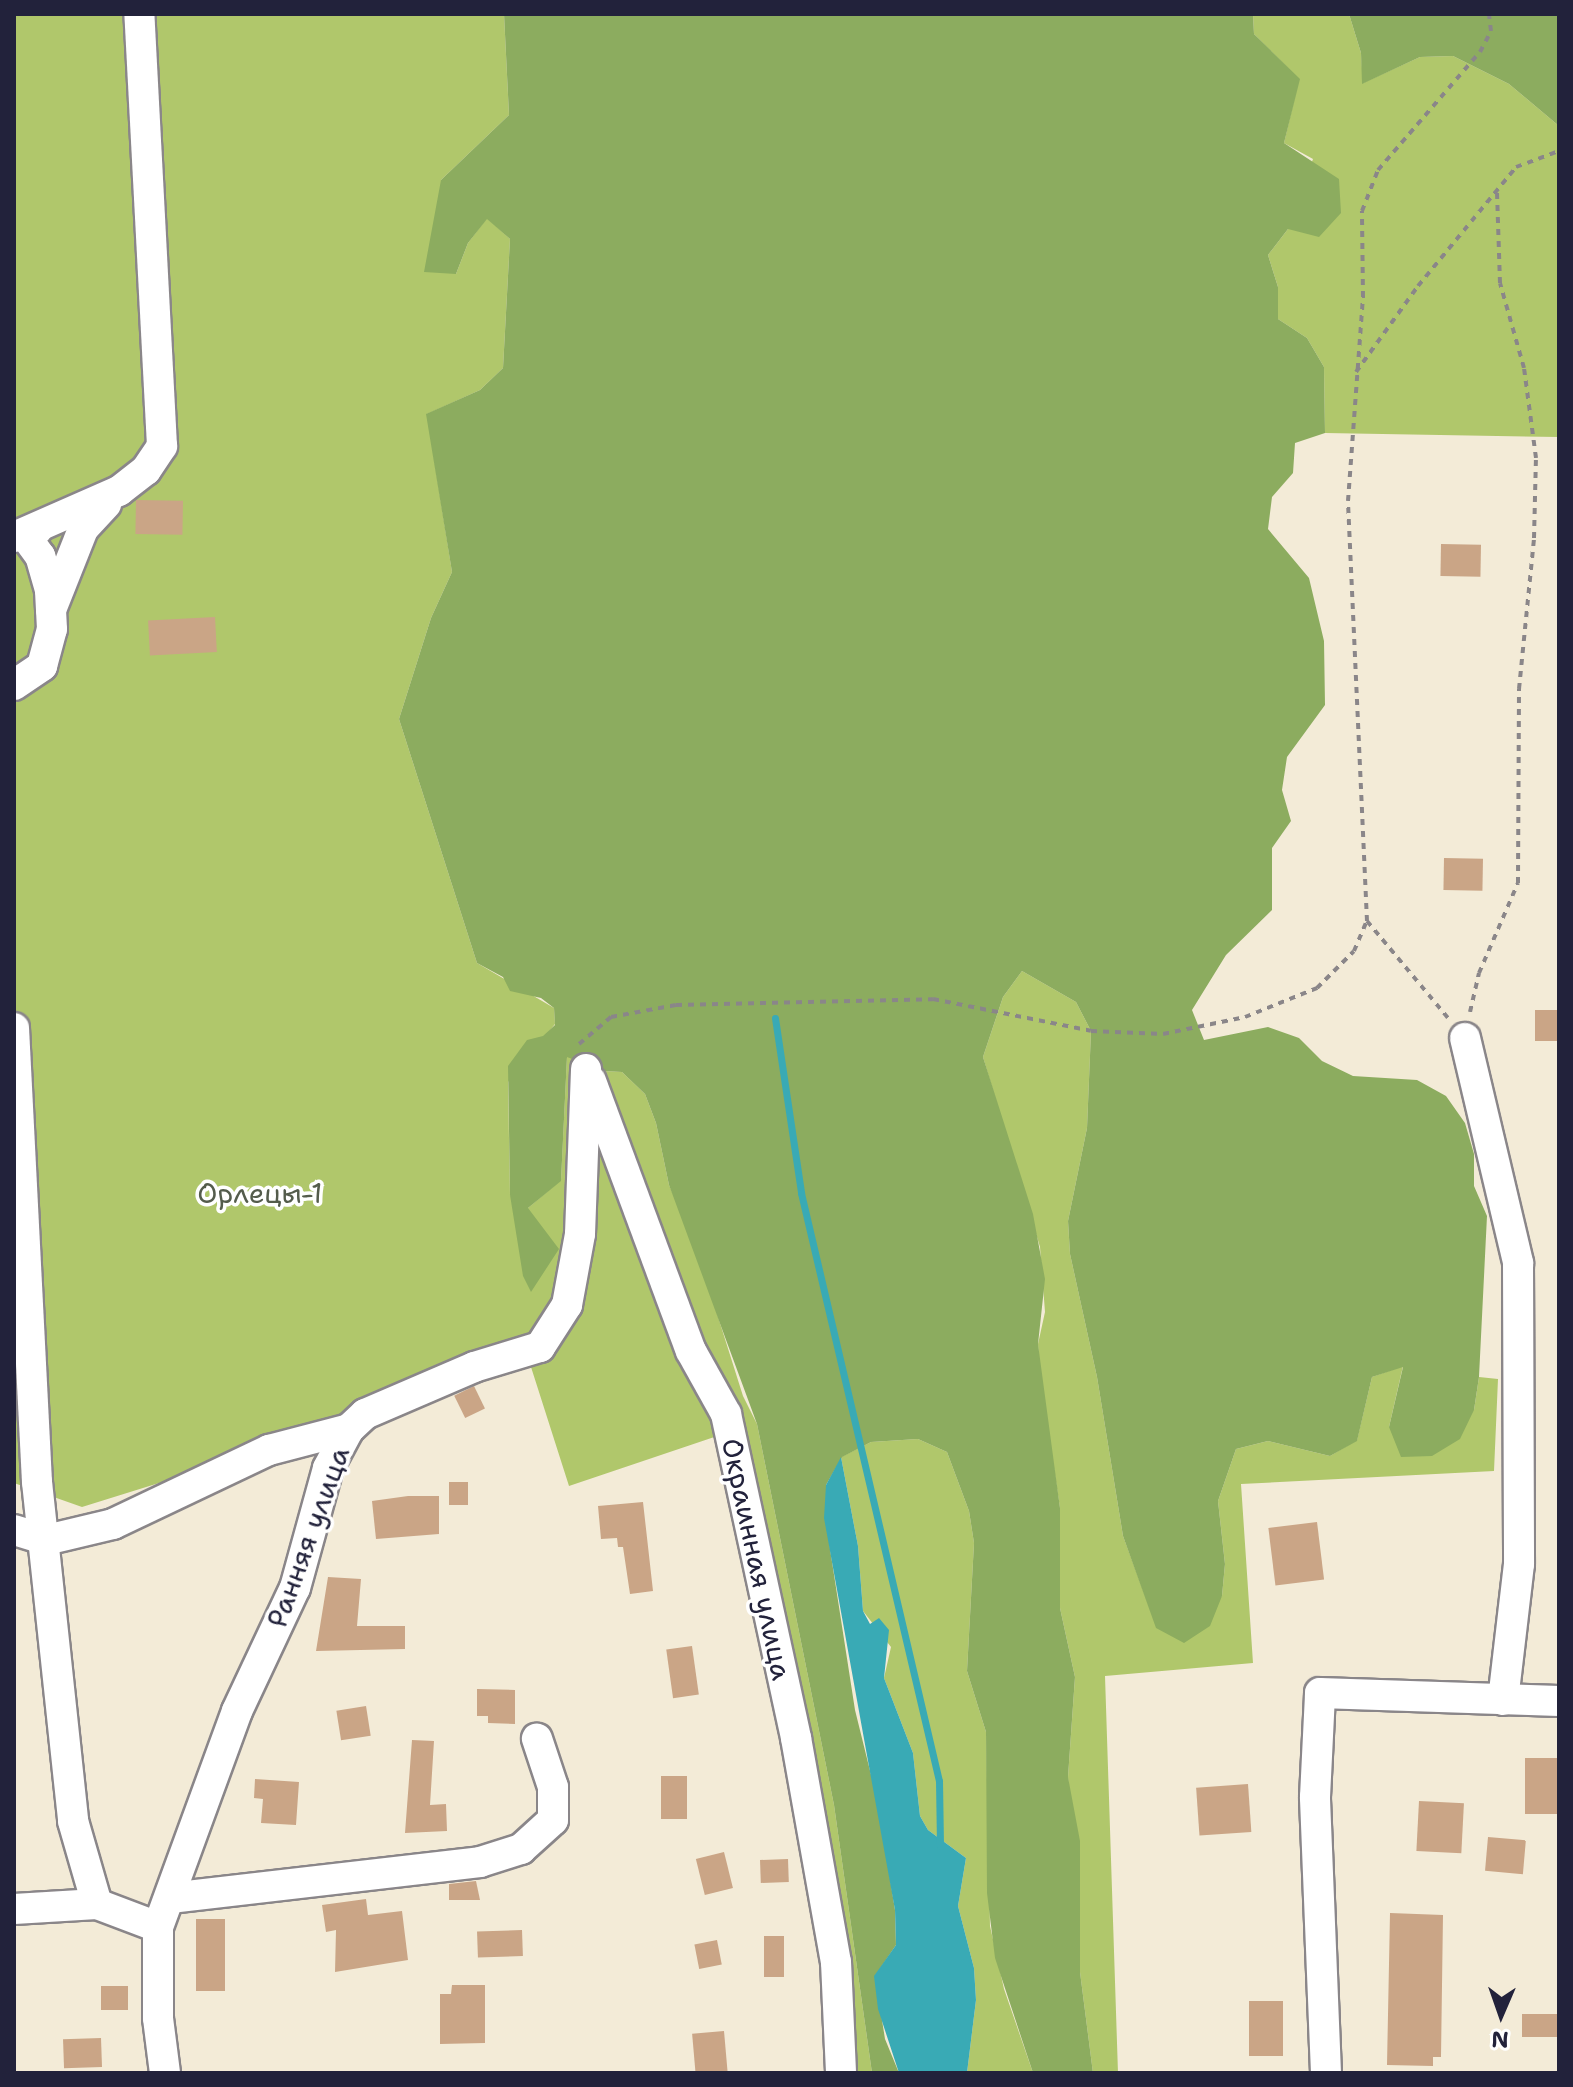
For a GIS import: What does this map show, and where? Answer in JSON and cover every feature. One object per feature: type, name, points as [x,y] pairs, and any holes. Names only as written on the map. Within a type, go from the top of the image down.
[{"type":"street","points":[[51,610],[83,529],[119,491],[146,470],[162,446],[139,14]]},
{"type":"street","points":[[14,685],[42,666],[52,629],[40,556],[26,533],[119,491]]},
{"type":"street","points":[[14,1028],[37,1482],[46,1540],[73,1821],[97,1904]]},
{"type":"street","points":[[1465,1038],[1518,1263],[1519,1564],[1503,1700]]},
{"type":"street","name":"Ранняя улица","points":[[165,2073],[158,2018],[158,1927],[237,1711],[295,1588],[328,1468],[349,1429],[365,1414],[474,1367],[540,1347],[567,1305],[580,1234],[586,1069]]},
{"type":"street","name":"Окраинная улица","points":[[586,1069],[691,1351],[726,1414],[796,1738],[836,1962],[841,2073]]},
{"type":"street","points":[[14,1530],[46,1540],[113,1524],[269,1450],[349,1429]]},
{"type":"street","points":[[1326,2073],[1315,1797],[1320,1693],[1559,1701]]},
{"type":"street","points":[[170,1898],[480,1862],[521,1849],[553,1820],[553,1787],[537,1739]]},
{"type":"street","points":[[14,1909],[97,1904],[158,1927]]},
{"type":"path","points":[[586,1069],[578,1042],[611,1017],[676,1005],[933,999],[1091,1031],[1163,1034],[1245,1017],[1317,988],[1354,951],[1367,921],[1348,501],[1355,373],[1363,297],[1362,211],[1378,170],[1480,52],[1491,31],[1489,14]]},
{"type":"path","points":[[1355,373],[1418,286],[1516,167],[1559,151]]},
{"type":"path","points":[[1465,1038],[1479,973],[1518,883],[1519,689],[1534,538],[1536,458],[1524,368],[1500,283],[1497,191]]},
{"type":"path","points":[[1367,921],[1465,1038]]},
{"type":"green space","name":"Орлецы-1","points":[[14,14],[504,14],[509,115],[441,180],[456,274],[468,243],[487,218],[510,239],[503,368],[480,390],[427,414],[452,572],[431,618],[399,719],[477,963],[554,1008],[555,1024],[508,1082],[510,1195],[528,1208],[561,1180],[567,1056],[603,1071],[622,1072],[645,1094],[656,1123],[669,1185],[695,1244],[743,1396],[757,1424],[834,1805],[872,2073],[852,2073],[741,1428],[569,1486],[531,1367],[82,1507],[14,1483]]},
{"type":"green space","points":[[504,14],[1253,14],[1254,34],[1300,79],[1284,143],[1339,179],[1341,213],[1319,237],[1288,229],[1268,255],[1278,287],[1278,319],[1307,338],[1324,367],[1325,433],[1295,443],[1293,473],[1272,497],[1268,529],[1309,578],[1324,641],[1325,705],[1287,757],[1282,790],[1291,821],[1272,848],[1272,910],[1226,955],[1192,1010],[1204,1040],[1268,1027],[1299,1038],[1322,1061],[1353,1076],[1417,1080],[1446,1096],[1465,1123],[1474,1154],[1474,1186],[1487,1216],[1479,1377],[1474,1410],[1460,1439],[1432,1456],[1401,1457],[1389,1427],[1403,1367],[1372,1377],[1357,1441],[1330,1456],[1268,1441],[1236,1449],[1218,1501],[1225,1564],[1222,1596],[1210,1626],[1184,1643],[1156,1628],[1123,1536],[1097,1377],[1070,1254],[1068,1221],[1087,1128],[1091,1031],[1076,1002],[1022,971],[1003,997],[983,1057],[1033,1214],[1045,1279],[1038,1344],[1060,1508],[1060,1608],[1075,1677],[1068,1777],[1080,1841],[1080,1972],[1093,2073],[1033,2073],[995,1958],[987,1893],[986,1732],[967,1671],[974,1543],[969,1511],[947,1452],[918,1439],[871,1442],[842,1457],[826,1485],[830,1549],[855,1710],[878,1803],[895,1910],[896,1945],[875,1976],[885,2039],[899,2073],[872,2073],[834,1805],[757,1424],[669,1185],[656,1123],[645,1094],[622,1072],[603,1071],[567,1057],[561,1181],[528,1208],[559,1249],[531,1292],[523,1276],[510,1195],[508,1066],[527,1040],[543,1036],[555,1025],[554,1008],[541,998],[510,991],[503,977],[477,963],[399,719],[431,618],[452,572],[426,414],[480,390],[503,368],[510,239],[487,219],[468,243],[456,274],[424,272],[441,180],[509,115]]},
{"type":"green space","points":[[1253,14],[1349,14],[1361,53],[1363,83],[1420,57],[1453,56],[1509,84],[1559,126],[1559,437],[1325,433],[1324,367],[1307,338],[1278,319],[1278,287],[1268,255],[1288,229],[1313,159],[1284,143],[1299,79],[1254,34]]},
{"type":"green space","points":[[1349,14],[1559,14],[1559,126],[1509,84],[1453,56],[1420,57],[1362,84],[1361,53]]},
{"type":"green space","points":[[1022,971],[1076,1002],[1091,1031],[1087,1128],[1068,1221],[1070,1254],[1097,1377],[1123,1536],[1157,1628],[1222,1596],[1225,1564],[1218,1501],[1236,1449],[1268,1441],[1330,1456],[1357,1440],[1372,1377],[1403,1366],[1389,1427],[1474,1410],[1479,1377],[1498,1379],[1494,1471],[1241,1484],[1253,1663],[1105,1676],[1118,2073],[1093,2073],[1080,1972],[1068,1777],[1075,1677],[1060,1608],[1060,1508],[1040,1376],[1038,1344],[1045,1312],[1040,1247],[983,1057],[1003,997]]},
{"type":"green space","points":[[918,1439],[947,1452],[969,1511],[974,1543],[967,1671],[986,1732],[990,1926],[1004,1989],[1033,2073],[967,2073],[976,2000],[974,1968],[958,1906],[966,1858],[928,1830],[920,1816],[913,1753],[884,1678],[891,1647],[863,1611],[858,1546],[841,1457],[871,1442]]},
{"type":"water","points":[[841,1457],[858,1546],[863,1611],[870,1624],[879,1618],[889,1630],[884,1678],[913,1753],[920,1816],[928,1830],[966,1858],[958,1906],[974,1968],[976,2000],[967,2073],[899,2073],[878,2009],[874,1976],[896,1945],[895,1910],[824,1518],[826,1485]]},
{"type":"building","points":[[136,500],[183,501],[182,535],[135,534]]},
{"type":"building","points":[[1441,544],[1481,545],[1480,577],[1440,576]]},
{"type":"building","points":[[215,617],[217,652],[150,655],[148,621]]},
{"type":"building","points":[[1444,858],[1483,859],[1482,891],[1443,890]]},
{"type":"building","points":[[1535,1010],[1559,1010],[1559,1041],[1535,1041]]},
{"type":"building","points":[[474,1386],[485,1408],[465,1418],[454,1396]]},
{"type":"building","points":[[449,1482],[468,1482],[468,1505],[449,1505]]},
{"type":"building","points":[[439,1496],[439,1534],[376,1539],[372,1501]]},
{"type":"building","points":[[643,1502],[653,1591],[630,1594],[623,1547],[618,1547],[617,1538],[601,1539],[598,1506]]},
{"type":"building","points":[[1317,1522],[1324,1580],[1275,1586],[1268,1528]]},
{"type":"building","points":[[328,1577],[361,1579],[357,1626],[405,1626],[405,1649],[316,1651]]},
{"type":"building","points":[[692,1646],[699,1695],[673,1698],[666,1650]]},
{"type":"building","points":[[477,1689],[515,1690],[515,1724],[488,1723],[488,1716],[477,1716]]},
{"type":"building","points":[[366,1706],[371,1736],[341,1740],[336,1711]]},
{"type":"building","points":[[412,1740],[434,1741],[430,1805],[446,1804],[447,1831],[405,1833]]},
{"type":"building","points":[[1525,1758],[1559,1758],[1559,1814],[1525,1814]]},
{"type":"building","points":[[661,1776],[687,1776],[687,1819],[661,1819]]},
{"type":"building","points":[[255,1779],[299,1782],[296,1825],[261,1823],[263,1799],[254,1798]]},
{"type":"building","points":[[1248,1784],[1251,1832],[1199,1836],[1196,1788]]},
{"type":"building","points":[[1419,1801],[1464,1803],[1461,1853],[1416,1851]]},
{"type":"building","points":[[1488,1837],[1526,1840],[1523,1874],[1485,1871]]},
{"type":"building","points":[[724,1852],[733,1888],[705,1895],[696,1859]]},
{"type":"building","points":[[788,1859],[789,1882],[761,1883],[760,1860]]},
{"type":"building","points":[[476,1881],[480,1900],[449,1900],[449,1884]]},
{"type":"building","points":[[366,1899],[368,1915],[402,1911],[408,1960],[335,1972],[336,1930],[326,1932],[322,1905]]},
{"type":"building","points":[[1390,1913],[1443,1915],[1441,2057],[1433,2057],[1433,2066],[1387,2065]]},
{"type":"building","points":[[196,1919],[225,1919],[225,1991],[196,1991]]},
{"type":"building","points":[[522,1930],[523,1956],[478,1958],[477,1932]]},
{"type":"building","points":[[764,1936],[784,1936],[784,1977],[764,1977]]},
{"type":"building","points":[[717,1940],[722,1965],[699,1969],[694,1944]]},
{"type":"building","points":[[452,1985],[485,1985],[485,2043],[440,2044],[440,1994],[451,1994]]},
{"type":"building","points":[[101,1986],[128,1986],[128,2010],[101,2010]]},
{"type":"building","points":[[1249,2001],[1283,2001],[1283,2056],[1249,2056]]},
{"type":"building","points":[[1522,2014],[1559,2014],[1559,2037],[1522,2037]]},
{"type":"building","points":[[724,2031],[728,2073],[696,2073],[692,2034]]},
{"type":"building","points":[[101,2038],[102,2067],[64,2068],[63,2039]]},
{"type":"waterway","points":[[775,1018],[801,1193],[939,1781],[940,1846]]}]
